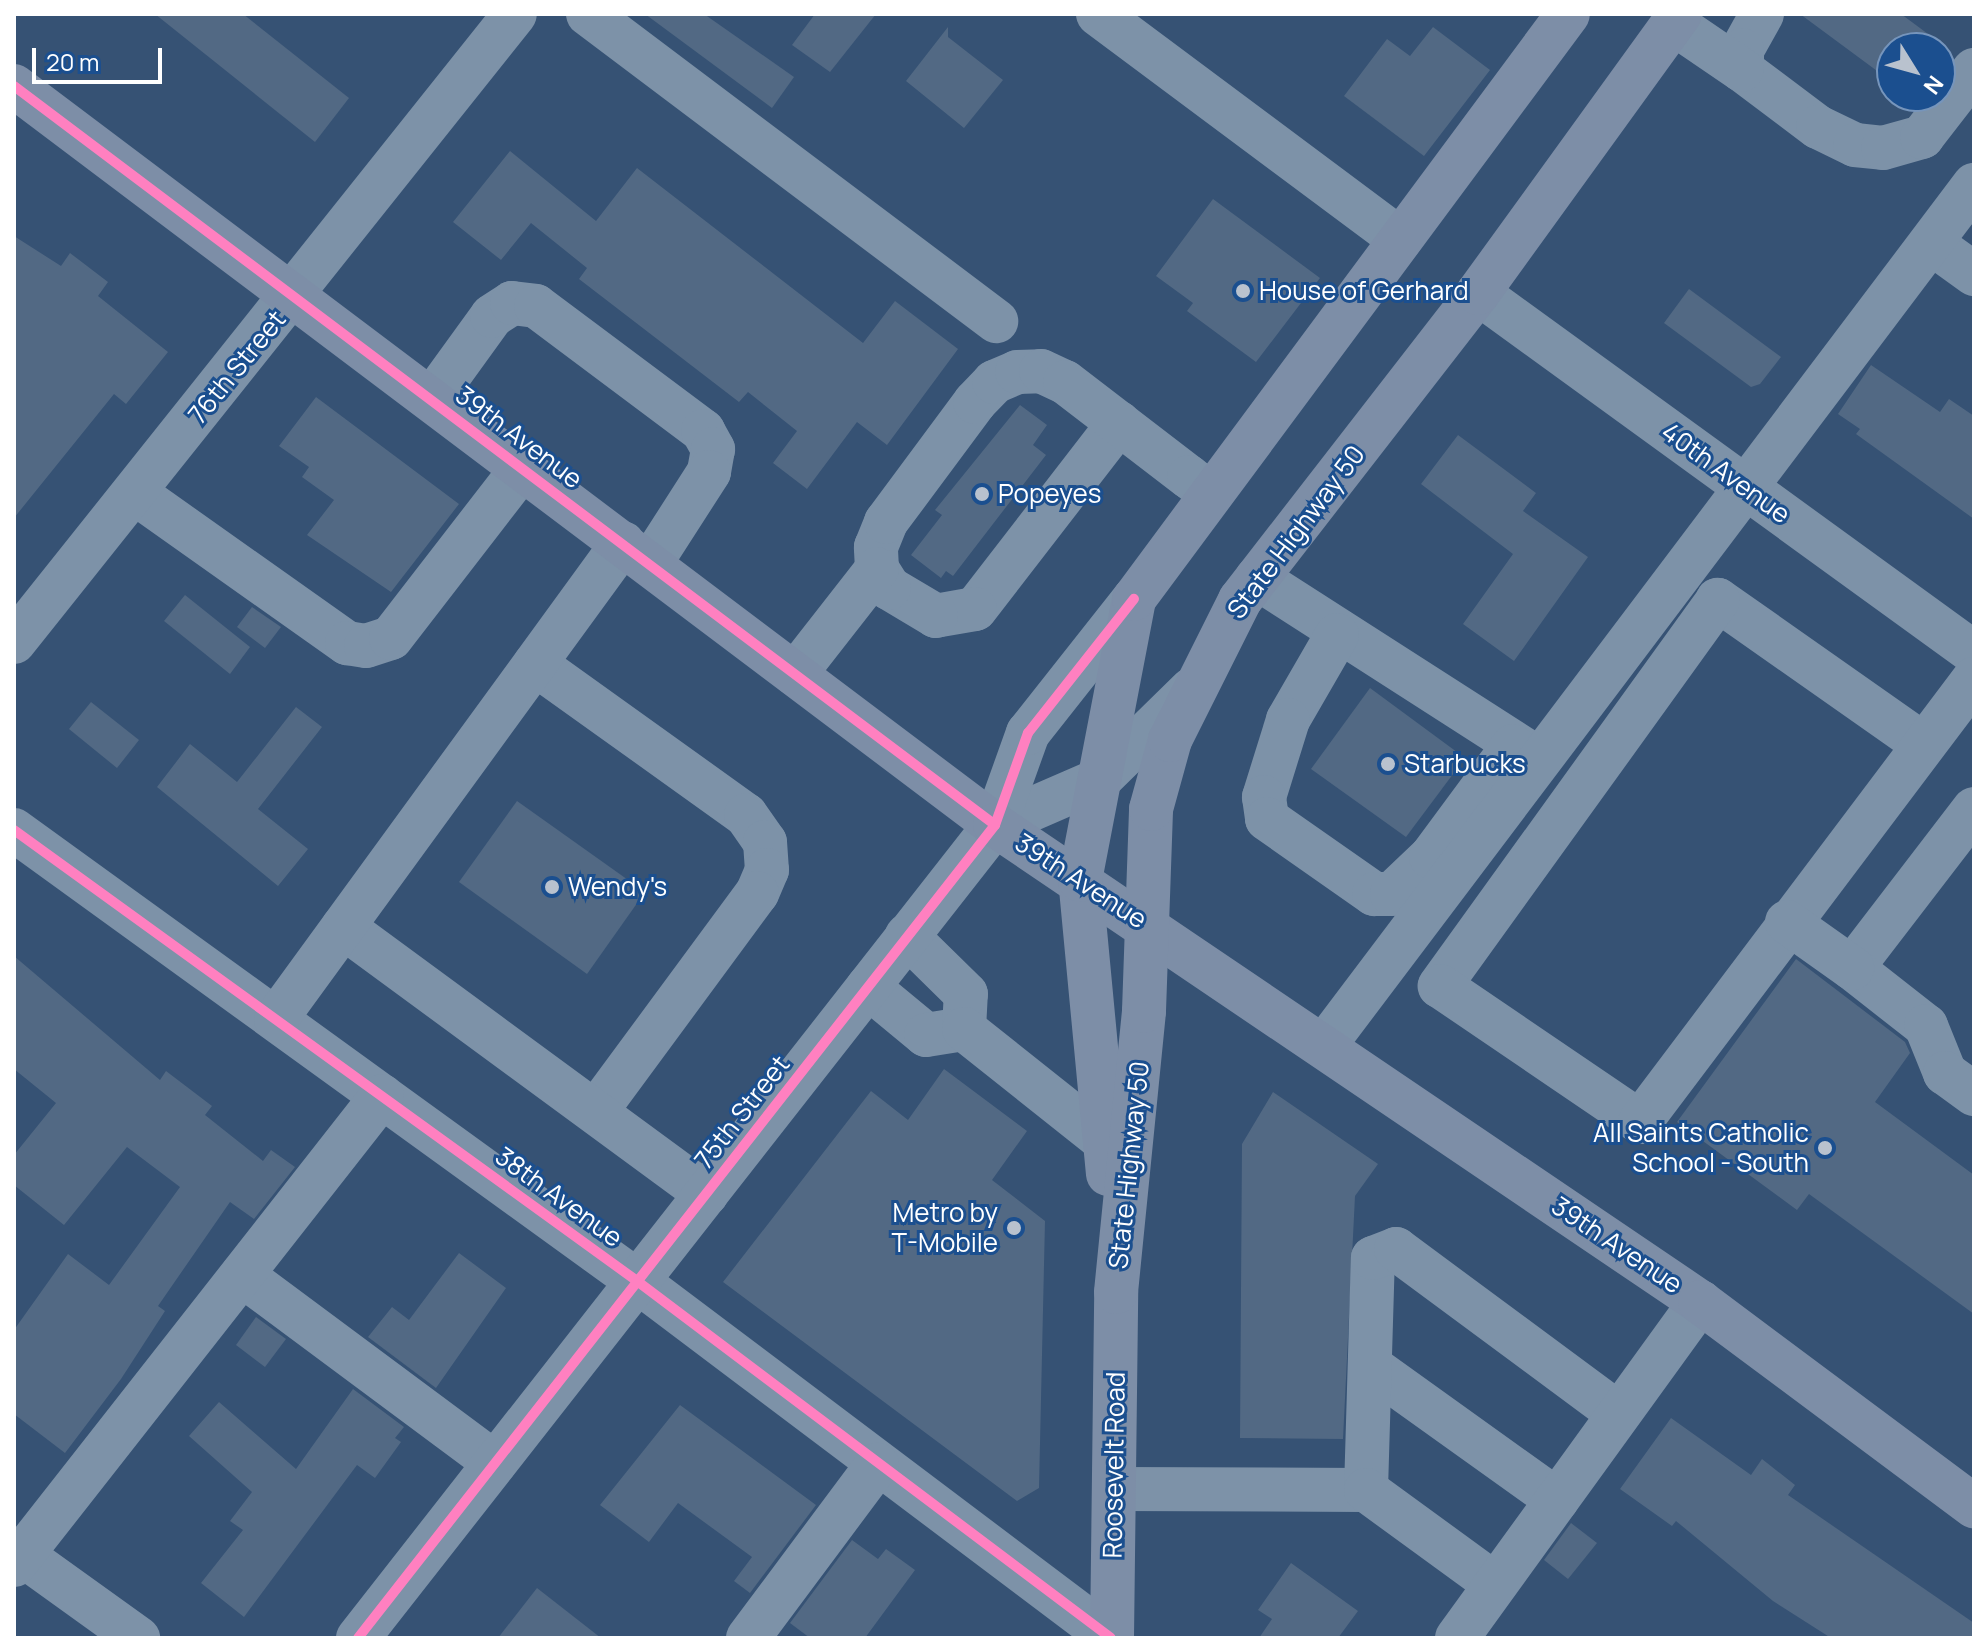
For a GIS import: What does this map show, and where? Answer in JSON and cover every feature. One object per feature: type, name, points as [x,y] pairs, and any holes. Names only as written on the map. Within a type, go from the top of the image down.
[{"type":"main road","name":"State Highway 50","points":[[1116,1292],[1080,880],[1134,599],[1568,14]]},
{"type":"main road","name":"State Highway 50","points":[[1116,1292],[1144,1011],[1151,809],[1191,690],[1257,578],[1478,293],[1676,19]]},
{"type":"main road","name":"39th Avenue","points":[[14,86],[296,295],[995,825],[1145,922],[1700,1302],[1974,1506]]},
{"type":"main road","name":"Roosevelt Road","points":[[1112,1638],[1116,1292]]},
{"type":"street","name":"76th Street","points":[[14,642],[296,295],[515,14]]},
{"type":"street","points":[[588,14],[996,321]]},
{"type":"street","points":[[1098,14],[1400,239]]},
{"type":"street","points":[[1742,70],[1742,50],[1762,14]]},
{"type":"street","points":[[1676,19],[1818,127],[1855,145],[1883,148],[1922,137],[1974,70]]},
{"type":"street","points":[[1421,898],[1431,857],[1653,613],[1974,185]]},
{"type":"street","points":[[1931,243],[1974,274]]},
{"type":"street","name":"40th Avenue","points":[[1478,293],[1974,653]]},
{"type":"street","points":[[276,1019],[535,664],[709,472],[713,449],[703,431],[536,306],[512,303],[492,316],[432,399]]},
{"type":"street","points":[[795,674],[877,569],[886,522],[994,382],[1041,371],[1119,423],[1211,494]]},
{"type":"street","points":[[877,569],[889,588],[921,612],[958,617],[975,609],[1119,423]]},
{"type":"street","points":[[135,493],[347,643],[366,646],[391,638],[523,467]]},
{"type":"street","points":[[1257,578],[1337,635],[1527,753]]},
{"type":"street","name":"75th Street","points":[[358,1638],[995,825],[1028,733],[1134,599]]},
{"type":"street","points":[[1923,744],[1718,600],[1440,986],[1640,1122],[1787,922],[1974,679]]},
{"type":"street","points":[[1653,613],[1690,640]]},
{"type":"street","points":[[1337,635],[1288,720],[1264,797],[1267,819],[1374,894],[1502,901]]},
{"type":"street","points":[[535,664],[746,815],[765,842],[767,870],[757,893],[596,1111]]},
{"type":"street","name":"75th Street","points":[[995,825],[1099,780],[1191,690]]},
{"type":"street","points":[[1324,1046],[1421,898],[1527,753]]},
{"type":"street","points":[[1852,968],[1974,809]]},
{"type":"street","name":"38th Avenue","points":[[14,830],[637,1281],[877,1465],[1112,1638]]},
{"type":"street","points":[[1787,922],[1926,1026],[1945,1073],[1974,1094]]},
{"type":"street","points":[[343,927],[706,1194]]},
{"type":"street","points":[[907,936],[966,994],[964,1029]]},
{"type":"street","points":[[868,987],[926,1035],[964,1029],[1105,1141]]},
{"type":"street","points":[[138,1638],[17,1557],[382,1096]]},
{"type":"street","points":[[1366,1490],[1373,1258],[1396,1249],[1619,1414]]},
{"type":"street","points":[[242,1275],[495,1463]]},
{"type":"street","points":[[1457,1638],[1700,1302]]},
{"type":"street","points":[[1370,1366],[1557,1500]]},
{"type":"street","points":[[748,1638],[877,1465]]},
{"type":"street","points":[[1114,1489],[1366,1490],[1495,1584]]},
{"type":"building","points":[[155,14],[243,14],[349,98],[315,142]]},
{"type":"building","points":[[645,14],[704,14],[794,77],[772,108]]},
{"type":"building","points":[[815,14],[876,14],[830,72],[792,45]]},
{"type":"building","points":[[1800,14],[1901,14],[1925,32],[1876,32],[1876,70]]},
{"type":"building","points":[[948,27],[948,37],[1003,80],[964,128],[906,81]]},
{"type":"building","points":[[1433,27],[1490,70],[1424,156],[1344,96],[1387,39],[1410,56]]},
{"type":"building","points":[[510,151],[596,221],[637,168],[863,343],[895,301],[958,349],[887,445],[857,422],[807,489],[773,463],[797,431],[748,392],[739,402],[579,279],[587,268],[531,223],[501,260],[453,222]]},
{"type":"building","name":"House of Gerhard","points":[[1213,199],[1320,278],[1256,362],[1187,311],[1193,303],[1156,276]]},
{"type":"building","points":[[14,236],[61,266],[70,253],[108,282],[98,296],[168,352],[126,404],[114,394],[14,518]]},
{"type":"building","points":[[1689,289],[1781,357],[1760,384],[1751,387],[1664,323]]},
{"type":"building","points":[[1871,365],[1940,412],[1949,399],[1974,416],[1974,519],[1856,434],[1860,429],[1838,414]]},
{"type":"building","points":[[316,397],[459,504],[391,592],[307,535],[334,500],[302,477],[309,467],[279,446]]},
{"type":"building","name":"Popeyes","points":[[1020,405],[1047,425],[1033,445],[1046,455],[953,576],[946,571],[941,578],[911,555],[942,515],[935,510]]},
{"type":"building","points":[[1458,435],[1536,493],[1523,511],[1588,557],[1514,661],[1463,624],[1513,554],[1421,484]]},
{"type":"building","points":[[185,595],[250,647],[230,674],[164,621]]},
{"type":"building","points":[[252,607],[281,627],[265,648],[237,627]]},
{"type":"building","name":"Starbucks","points":[[1370,688],[1465,758],[1406,837],[1311,769]]},
{"type":"building","points":[[91,702],[139,740],[117,768],[69,729]]},
{"type":"building","points":[[296,707],[322,727],[258,809],[308,849],[278,886],[157,787],[190,744],[237,782]]},
{"type":"building","name":"Wendy's","points":[[517,801],[645,892],[587,974],[459,882]]},
{"type":"building","points":[[14,956],[160,1080],[166,1071],[212,1106],[205,1115],[263,1161],[271,1150],[295,1167],[254,1219],[230,1202],[158,1306],[165,1311],[121,1379],[65,1453],[14,1414],[14,1330],[68,1254],[109,1285],[180,1187],[127,1147],[64,1225],[14,1185],[14,1155],[56,1103],[14,1069]]},
{"type":"building","name":"All Saints Catholic School - South","points":[[1796,959],[1905,1042],[1910,1053],[1875,1102],[1974,1175],[1974,1314],[1809,1194],[1797,1210],[1677,1122]]},
{"type":"building","points":[[944,1069],[1027,1131],[992,1180],[1045,1221],[1039,1488],[1017,1501],[723,1282],[871,1091],[908,1120]]},
{"type":"building","points":[[1273,1092],[1378,1164],[1355,1196],[1343,1439],[1240,1438],[1242,1144]]},
{"type":"building","points":[[459,1253],[506,1288],[436,1388],[368,1337],[392,1307],[409,1320]]},
{"type":"building","points":[[256,1317],[286,1339],[265,1367],[236,1345]]},
{"type":"building","points":[[353,1389],[404,1427],[395,1438],[401,1442],[375,1478],[357,1465],[244,1617],[201,1583],[243,1530],[230,1521],[252,1492],[189,1436],[219,1402],[296,1469]]},
{"type":"building","points":[[680,1405],[816,1505],[750,1593],[734,1581],[752,1557],[678,1503],[649,1542],[600,1505]]},
{"type":"building","points":[[1671,1418],[1751,1475],[1762,1459],[1795,1485],[1788,1495],[1974,1623],[1974,1638],[1831,1638],[1773,1601],[1676,1521],[1672,1526],[1620,1489]]},
{"type":"building","points":[[1571,1523],[1597,1543],[1568,1579],[1544,1560]]},
{"type":"building","points":[[852,1540],[878,1559],[886,1549],[915,1570],[865,1638],[810,1638],[790,1623]]},
{"type":"building","points":[[1291,1563],[1358,1611],[1338,1638],[1259,1638],[1272,1619],[1258,1610]]},
{"type":"building","points":[[537,1588],[601,1638],[498,1638]]},
{"type":"cycle path","points":[[14,86],[995,825]]},
{"type":"cycle path","points":[[358,1638],[995,825],[1028,733],[1134,599]]},
{"type":"cycle path","points":[[14,830],[637,1281],[1111,1638]]},
{"type":"place","name":"House of Gerhard","points":[[1243,291]]},
{"type":"place","name":"Popeyes","points":[[982,494]]},
{"type":"place","name":"Starbucks","points":[[1388,764]]},
{"type":"place","name":"Wendy's","points":[[552,887]]},
{"type":"place","name":"All Saints Catholic School - South","points":[[1825,1148]]},
{"type":"place","name":"Metro by T-Mobile","points":[[1014,1228]]}]
